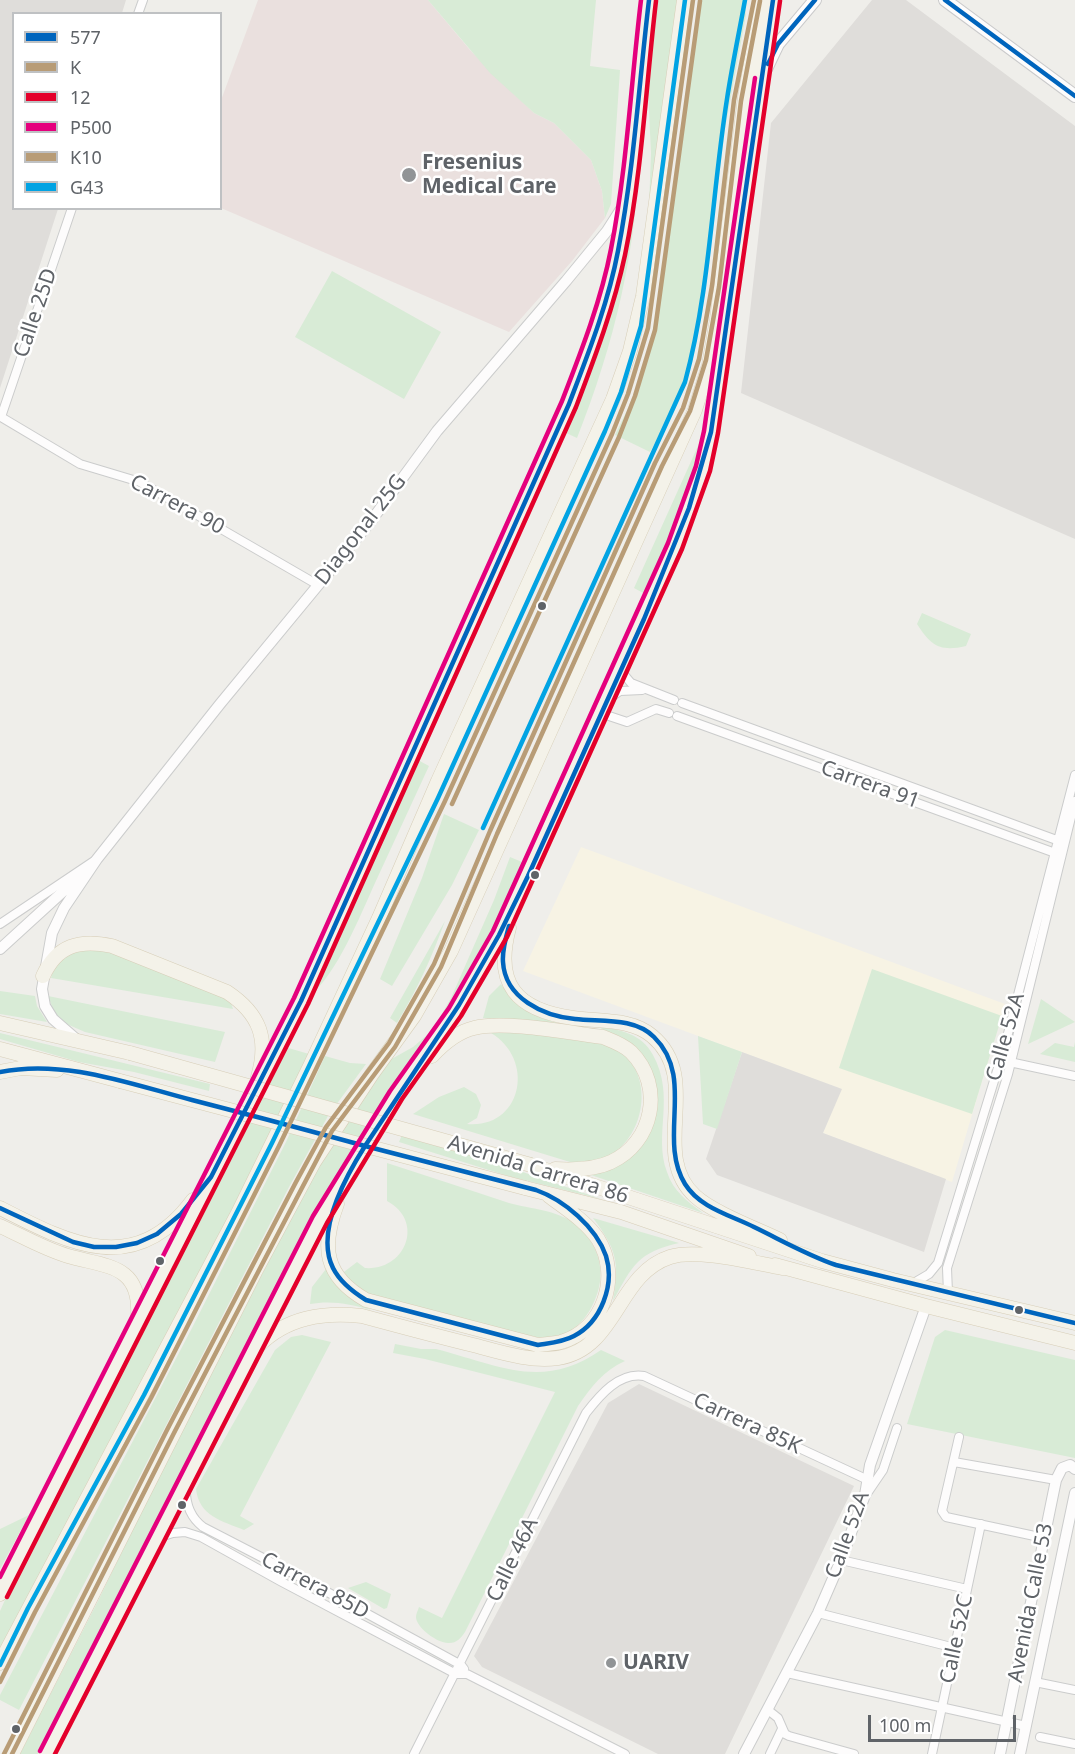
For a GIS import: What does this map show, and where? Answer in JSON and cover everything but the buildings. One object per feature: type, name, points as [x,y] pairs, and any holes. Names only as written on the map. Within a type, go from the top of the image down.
[{"type":"main road","points":[[0,1594],[301,1001],[569,404],[605,304],[617,252],[649,0]]},
{"type":"main road","points":[[0,1663],[238,1213],[306,1074],[379,918],[438,781],[613,399],[630,351],[643,296],[684,0]]},
{"type":"main road","points":[[12,1754],[255,1272],[315,1162],[368,1080],[414,1016],[451,951],[695,410],[709,365],[717,319],[745,97],[762,0]]},
{"type":"main road","points":[[46,1754],[320,1219],[396,1095],[456,1012],[484,963],[515,903],[675,546],[703,468],[711,432],[773,0]]},
{"type":"main road","points":[[762,79],[778,44],[815,0]]},
{"type":"main road","points":[[945,0],[1075,96]]},
{"type":"main road","points":[[515,903],[504,945],[503,963],[507,979],[516,994],[542,1011],[571,1018],[635,1026],[651,1035],[663,1047],[673,1065],[676,1089],[676,1158],[681,1177],[690,1191],[707,1205],[822,1261]]},
{"type":"main road","points":[[43,976],[55,958],[68,948],[86,942],[98,943],[112,946],[227,992],[242,1002],[251,1012],[261,1033],[262,1059],[250,1101]]},
{"type":"main road","name":"Avenida Carrera 86","points":[[0,1023],[130,1053],[537,1167],[822,1261],[1075,1323]]},
{"type":"main road","points":[[396,1095],[446,1042],[472,1028],[491,1025],[603,1037],[631,1052],[643,1069],[650,1089],[651,1102],[645,1129],[628,1151],[611,1162],[587,1168],[537,1167]]},
{"type":"main road","name":"Avenida Carrera 86","points":[[0,1049],[621,1212],[783,1268],[1075,1343]]},
{"type":"main road","points":[[0,1072],[21,1068],[89,1072]]},
{"type":"main road","points":[[350,1168],[330,1222],[327,1247],[329,1262],[335,1275],[344,1285],[366,1300],[538,1345],[562,1342],[589,1326],[605,1298],[609,1272],[603,1250],[590,1229],[545,1193]]},
{"type":"main road","points":[[0,1208],[73,1242],[94,1247],[116,1247],[143,1241],[163,1230],[189,1206],[211,1177]]},
{"type":"main road","points":[[0,1226],[67,1256],[120,1270],[133,1283],[136,1290],[139,1302],[138,1322]]},
{"type":"main road","points":[[250,1353],[265,1339],[291,1323],[308,1317],[342,1314],[362,1316],[522,1358],[559,1358],[588,1346],[599,1336],[614,1317],[634,1282],[646,1270],[670,1257],[686,1254],[783,1268]]},
{"type":"street","name":"Diagonal 25G","points":[[78,1040],[52,1019],[45,1006],[42,989],[55,923],[64,908],[97,859],[371,521],[436,430],[566,281],[607,231],[625,203]]},
{"type":"street","name":"Calle 25D","points":[[1,417],[71,210]]},
{"type":"street","name":"Carrera 90","points":[[1,417],[80,464],[140,482],[318,585]]},
{"type":"street","name":"Carrera 91","points":[[620,670],[628,681],[646,690],[1061,842]]},
{"type":"street","name":"Carrera 91","points":[[602,708],[620,691],[646,690]]},
{"type":"street","points":[[602,708],[627,722],[656,709],[662,696]]},
{"type":"street","name":"Carrera 91","points":[[656,709],[1058,854]]},
{"type":"street","name":"Calle 52A","points":[[948,1293],[947,1268],[1010,1063],[1075,775]]},
{"type":"street","name":"Calle 52A","points":[[1061,842],[1075,801]]},
{"type":"street","name":"Calle 52A","points":[[912,1284],[929,1275],[938,1263],[1000,1060],[1058,854]]},
{"type":"street","name":"Diagonal 25G","points":[[0,949],[97,859]]},
{"type":"street","points":[[0,924],[97,859]]},
{"type":"street","points":[[1000,1060],[1075,1076]]},
{"type":"street","name":"Calle 52A","points":[[744,1754],[818,1613],[841,1560],[866,1495],[870,1465],[926,1306]]},
{"type":"street","name":"Carrera 85K","points":[[626,1378],[635,1375],[644,1376],[868,1480]]},
{"type":"street","name":"Calle 46A","points":[[414,1754],[461,1665],[586,1413],[604,1392],[626,1378]]},
{"type":"street","points":[[866,1495],[883,1470],[897,1428]]},
{"type":"street","points":[[959,1437],[943,1514],[946,1517],[1044,1538]]},
{"type":"street","points":[[954,1462],[1056,1480],[1062,1467],[1070,1465],[1075,1468]]},
{"type":"street","name":"Avenida Calle 53","points":[[1000,1754],[1056,1480]]},
{"type":"street","name":"Carrera 85D","points":[[186,1482],[188,1505],[196,1521],[203,1527],[461,1665],[467,1674]]},
{"type":"street","name":"Avenida Calle 53","points":[[1020,1754],[1074,1498]]},
{"type":"street","name":"Calle 52C","points":[[932,1754],[981,1524]]},
{"type":"street","name":"Carrera 85D","points":[[157,1538],[185,1532],[201,1538],[456,1674],[467,1674],[625,1754]]},
{"type":"street","points":[[841,1560],[967,1589]]},
{"type":"street","points":[[818,1613],[955,1648]]},
{"type":"street","points":[[787,1673],[1026,1726]]},
{"type":"street","points":[[1035,1682],[1075,1690]]},
{"type":"street","points":[[768,1710],[778,1718],[782,1729],[789,1736],[854,1754]]},
{"type":"street","points":[[770,1754],[782,1729]]},
{"type":"street","points":[[1040,1737],[1075,1744]]},
{"type":"shaded area","points":[[0,0],[126,0],[122,12],[12,12],[12,210],[58,210],[0,388]]},
{"type":"shaded area","name":"Fresenius Medical Care","points":[[258,0],[428,0],[470,50],[534,113],[554,123],[591,160],[602,191],[605,218],[572,261],[509,332],[222,208],[222,98]]},
{"type":"shaded area","points":[[872,0],[906,0],[1075,126],[1075,539],[741,393],[771,123]]},
{"type":"shaded area","points":[[581,847],[1005,1004],[952,1182],[823,1133],[841,1089],[523,971]]},
{"type":"shaded area","points":[[742,1052],[842,1089],[823,1133],[946,1179],[924,1252],[717,1175],[706,1159]]},
{"type":"shaded area","points":[[639,1384],[854,1486],[725,1754],[658,1754],[482,1667],[474,1656],[608,1403]]},
{"type":"green space","points":[[428,0],[596,0],[590,66],[620,70],[611,204],[605,218],[602,191],[591,160],[554,123],[534,113],[490,73]]},
{"type":"green space","points":[[656,0],[679,0],[649,207],[651,153],[647,69]]},
{"type":"green space","points":[[699,0],[745,0],[746,15],[725,129],[702,315],[693,357],[677,402],[650,452],[615,435],[631,402],[651,346]]},
{"type":"green space","points":[[639,147],[634,222],[622,295],[602,367],[577,438],[564,432],[416,759],[429,766],[347,944],[329,974],[309,997],[582,383]]},
{"type":"green space","points":[[332,271],[441,332],[404,399],[295,337]]},
{"type":"green space","points":[[711,417],[698,470],[678,528],[495,933],[455,1004],[387,1098],[102,1627],[38,1754],[20,1754],[181,1430],[330,1146],[388,1061],[413,1047],[427,1035],[439,1019],[451,998],[494,900],[510,857],[522,862],[645,594],[634,588]]},
{"type":"green space","points":[[922,613],[971,634],[966,646],[949,648],[937,646],[927,638],[917,624]]},
{"type":"green space","points":[[444,814],[479,830],[452,885],[392,986],[380,979],[422,878]]},
{"type":"green space","points":[[445,921],[424,973],[397,1023],[390,1018]]},
{"type":"green space","points":[[82,948],[112,950],[230,1000],[233,1009],[51,978],[59,962]]},
{"type":"green space","points":[[872,969],[1002,1016],[972,1114],[839,1068]]},
{"type":"green space","points":[[501,984],[514,1001],[528,1011],[563,1025],[483,1018],[489,996]]},
{"type":"green space","points":[[0,991],[35,996],[37,1006],[47,1022],[0,1014]]},
{"type":"green space","points":[[48,996],[225,1032],[215,1062],[85,1032],[62,1022],[55,1014]]},
{"type":"green space","points":[[1041,999],[1075,1022],[1028,1044]]},
{"type":"green space","points":[[598,1027],[614,1029],[637,1037],[653,1055],[663,1086],[662,1144],[667,1172],[677,1190],[703,1213],[591,1175],[618,1164],[634,1150],[655,1104],[625,1040]]},
{"type":"green space","points":[[491,1029],[589,1038],[603,1042],[621,1052],[632,1064],[639,1078],[642,1094],[636,1126],[627,1140],[616,1151],[602,1159],[570,1162],[413,1114],[439,1097],[464,1087],[476,1094],[481,1105],[477,1118],[467,1124],[486,1123],[500,1116],[511,1105],[518,1075],[514,1059],[505,1045],[491,1033]]},
{"type":"green space","points":[[0,1033],[210,1084],[209,1091],[134,1072],[79,1062],[0,1039]]},
{"type":"green space","points":[[698,1036],[742,1052],[717,1129],[703,1124]]},
{"type":"green space","points":[[1075,1042],[1075,1062],[1040,1054],[1055,1043],[1074,1047]]},
{"type":"green space","points":[[285,1047],[309,1054],[271,1139],[0,1653],[0,1611],[24,1558]]},
{"type":"green space","points":[[325,1056],[350,1063],[366,1064],[328,1116],[289,1187],[19,1710],[0,1700],[0,1695],[192,1328],[286,1142]]},
{"type":"green space","points":[[402,1135],[514,1169],[601,1199],[508,1176],[399,1142]]},
{"type":"green space","points":[[387,1163],[509,1203],[552,1213],[575,1224],[594,1247],[600,1267],[596,1297],[584,1319],[572,1330],[548,1340],[371,1299],[340,1275],[357,1262],[365,1268],[379,1267],[391,1262],[406,1243],[408,1232],[405,1220],[399,1210],[387,1201]]},
{"type":"green space","points":[[593,1218],[679,1243],[654,1251],[638,1262],[613,1301],[616,1276],[614,1256],[607,1238]]},
{"type":"green space","points":[[326,1269],[334,1283],[345,1294],[371,1310],[341,1303],[310,1304],[312,1287]]},
{"type":"green space","points":[[945,1330],[1075,1360],[1075,1458],[907,1424],[935,1337]]},
{"type":"green space","points":[[302,1335],[331,1342],[240,1516],[254,1524],[244,1530],[220,1520],[207,1511],[198,1498],[196,1489],[275,1350],[291,1337]]},
{"type":"green space","points":[[395,1344],[421,1349],[436,1349],[520,1371],[540,1372],[559,1369],[580,1362],[601,1350],[625,1361],[611,1369],[599,1380],[578,1406],[465,1632],[452,1643],[440,1641],[420,1626],[416,1617],[419,1607],[442,1618],[555,1392],[393,1353]]},
{"type":"green space","points":[[29,1515],[0,1569],[0,1529]]},
{"type":"green space","points":[[366,1582],[391,1594],[387,1608],[384,1609],[348,1588]]},
{"type":"transit line","name":"P500","points":[[0,1577],[294,998],[562,401],[596,307],[611,249],[625,156],[641,0]]},
{"type":"transit line","name":"577","points":[[0,1208],[73,1242],[94,1247],[116,1247],[137,1243],[157,1234],[181,1214],[211,1177],[301,1001],[569,404],[603,310],[618,251],[632,157],[649,0]]},
{"type":"transit line","name":"G43","points":[[0,1665],[28,1608],[144,1395],[272,1143],[438,798],[605,431],[621,392],[641,326],[685,0]]},
{"type":"transit line","name":"K","points":[[0,1682],[35,1612],[151,1398],[279,1146],[445,801],[612,434],[628,394],[648,328],[693,0]]},
{"type":"transit line","name":"G43","points":[[483,828],[685,382],[700,312],[727,99],[745,0]]},
{"type":"transit line","name":"K","points":[[4,1754],[168,1428],[296,1182],[326,1127],[389,1043],[434,964],[490,831],[655,463],[683,408],[699,359],[712,286],[734,100],[754,0]]},
{"type":"transit line","name":"577","points":[[365,1146],[459,1005],[499,935],[644,619],[689,508],[711,432],[773,0]]},
{"type":"transit line","name":"577","points":[[768,64],[778,44],[815,0]]},
{"type":"transit line","name":"577","points":[[945,0],[1075,96]]},
{"type":"transit line","name":"12","points":[[7,1597],[308,1004],[576,407],[610,313],[625,255],[640,160],[656,1]]},
{"type":"transit line","name":"K10","points":[[452,804],[619,437],[635,396],[655,330],[700,1]]},
{"type":"transit line","name":"K10","points":[[12,1754],[175,1431],[332,1131],[395,1047],[441,967],[497,834],[662,466],[690,411],[706,360],[719,287],[741,101],[760,1]]},
{"type":"transit line","name":"12","points":[[55,1754],[327,1223],[402,1099],[461,1016],[507,937],[682,549],[710,471],[718,433],[780,1]]},
{"type":"transit line","name":"P500","points":[[40,1751],[313,1216],[390,1091],[449,1008],[493,931],[668,543],[696,466],[704,431],[755,78]]},
{"type":"transit line","name":"577","points":[[509,926],[504,944],[503,962],[505,975],[518,995],[528,1003],[551,1014],[637,1026],[654,1037],[666,1053],[673,1071],[675,1089],[674,1147],[677,1166],[691,1192],[707,1205],[836,1265],[1075,1323]]},
{"type":"transit line","name":"577","points":[[0,1072],[49,1069],[97,1075],[365,1146]]},
{"type":"transit line","name":"577","points":[[365,1146],[536,1190],[568,1208],[595,1235],[606,1256],[609,1279],[607,1290],[604,1302],[592,1322],[570,1338],[538,1345],[366,1300],[352,1290],[339,1278],[333,1268],[328,1254],[328,1238],[335,1205],[349,1173],[365,1146]]},
{"type":"place","name":"Fresenius Medical Care","points":[[409,175]]},
{"type":"place","name":"UARIV","points":[[611,1663]]}]
